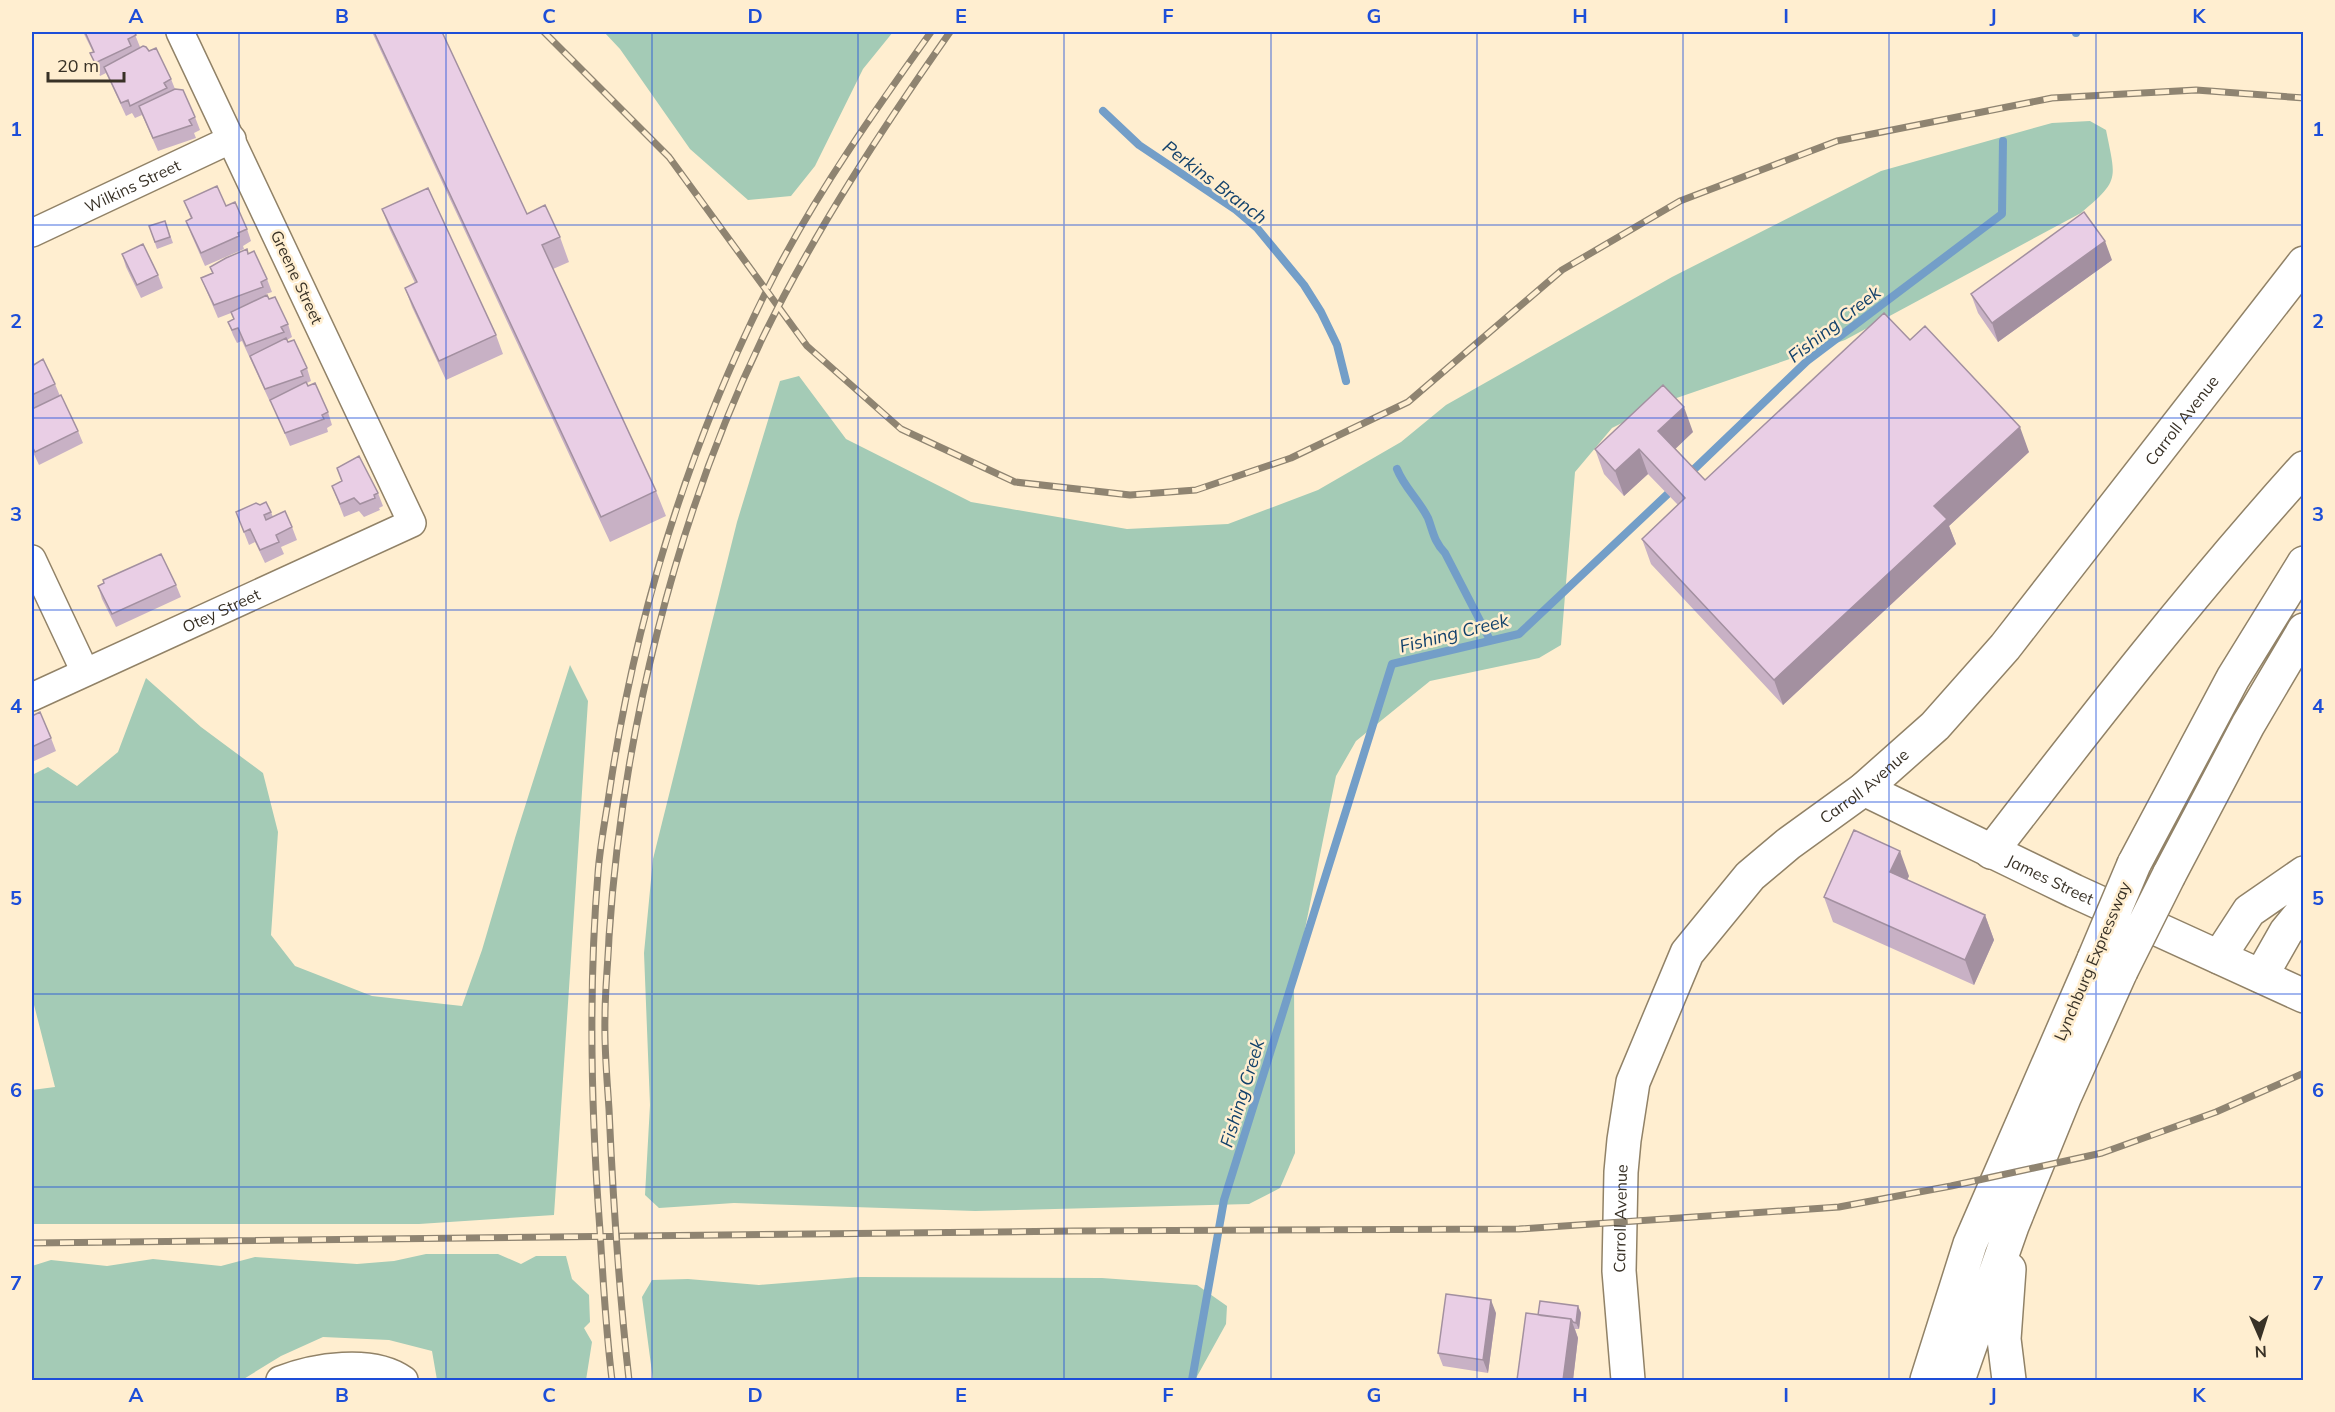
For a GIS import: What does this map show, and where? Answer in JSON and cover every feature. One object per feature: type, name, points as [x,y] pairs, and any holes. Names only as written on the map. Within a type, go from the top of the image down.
[{"type":"main road","name":"Carroll Avenue","points":[[1628,1380],[1619,1249],[1621,1172],[1633,1082],[1687,953],[1720,909],[1750,876],[1781,850],[1864,789],[1935,726],[2005,647],[2304,263]]},
{"type":"main road","points":[[1991,852],[2115,692],[2226,555],[2304,468]]},
{"type":"main road","name":"Lynchburg Expressway","points":[[1958,1380],[2012,1226],[2064,1098],[2107,965],[2134,864],[2233,678],[2304,563]]},
{"type":"main road","name":"Lynchburg Expressway","points":[[1927,1380],[1970,1244],[2107,965],[2169,875],[2248,725],[2304,630]]},
{"type":"main road","name":"James Street","points":[[1864,789],[1991,852],[2304,996]]},
{"type":"main road","points":[[2219,957],[2249,911],[2304,873]]},
{"type":"main road","points":[[2261,976],[2286,932],[2304,910]]},
{"type":"main road","points":[[2009,1380],[2004,1339],[2012,1226]]},
{"type":"street","name":"Greene Street","points":[[180,32],[412,523]]},
{"type":"street","name":"Wilkins Street","points":[[32,233],[232,139]]},
{"type":"street","name":"Otey Street","points":[[32,697],[412,523]]},
{"type":"street","points":[[32,560],[85,672]]},
{"type":"street","points":[[280,1380],[296,1374],[328,1369],[368,1367],[399,1377]]},
{"type":"green space","points":[[604,32],[893,32],[863,69],[815,166],[791,196],[748,200],[690,149],[620,49]]},
{"type":"green space","points":[[2090,121],[2106,130],[2113,170],[2109,185],[2081,213],[1845,340],[1662,403],[1612,428],[1575,472],[1561,645],[1539,658],[1430,681],[1356,741],[1336,776],[1294,983],[1295,1153],[1280,1188],[1249,1204],[975,1211],[734,1203],[659,1208],[645,1195],[650,1105],[644,953],[653,859],[737,522],[780,381],[799,376],[846,439],[971,502],[1127,529],[1228,524],[1318,490],[1401,442],[1446,405],[1672,277],[1881,171],[2052,123]]},
{"type":"green space","points":[[570,665],[588,701],[554,1215],[419,1224],[32,1224],[32,1090],[55,1087],[32,997],[32,775],[48,767],[77,786],[118,752],[146,678],[201,727],[263,773],[278,832],[271,935],[295,966],[372,996],[462,1006],[482,950]]},
{"type":"green space","points":[[426,1254],[498,1254],[521,1264],[536,1256],[566,1256],[572,1279],[589,1295],[590,1322],[584,1328],[592,1342],[586,1380],[437,1380],[432,1351],[389,1340],[323,1337],[281,1356],[242,1380],[32,1380],[32,1266],[51,1260],[107,1266],[153,1259],[221,1266],[255,1257],[357,1264],[394,1261]]},
{"type":"green space","points":[[860,1277],[1102,1278],[1197,1285],[1227,1306],[1226,1324],[1195,1380],[653,1380],[642,1297],[652,1280],[688,1279],[759,1285]]},
{"type":"building","points":[[85,32],[134,32],[136,35],[128,39],[131,46],[95,63],[90,53],[94,52]]},
{"type":"building","points":[[374,32],[442,32],[527,214],[545,205],[560,237],[542,245],[656,491],[601,517]]},
{"type":"building","points":[[143,46],[149,51],[156,48],[171,79],[164,83],[167,88],[130,106],[128,100],[121,103],[104,67]]},
{"type":"building","points":[[175,89],[183,90],[195,117],[189,120],[192,125],[153,138],[139,106]]},
{"type":"building","points":[[217,186],[226,206],[235,202],[247,229],[238,233],[239,236],[201,253],[186,221],[192,218],[184,201]]},
{"type":"building","points":[[428,188],[496,335],[439,361],[405,288],[417,282],[382,209]]},
{"type":"building","points":[[2084,212],[2105,241],[1992,323],[1971,294]]},
{"type":"building","points":[[165,221],[170,237],[155,242],[149,226]]},
{"type":"building","points":[[143,244],[158,275],[137,285],[122,254]]},
{"type":"building","points":[[247,249],[248,254],[254,251],[267,279],[261,282],[263,287],[214,305],[201,278],[213,273],[210,267]]},
{"type":"building","points":[[267,295],[269,299],[275,297],[288,324],[281,327],[284,332],[246,346],[238,328],[232,330],[228,322],[234,319],[231,312]]},
{"type":"building","points":[[1884,313],[1910,340],[1925,326],[2020,427],[1934,506],[1947,519],[1774,680],[1642,539],[1685,498],[1639,449],[1615,471],[1595,449],[1663,385],[1684,407],[1658,431],[1705,480]]},
{"type":"building","points":[[286,338],[288,342],[294,340],[307,368],[301,371],[303,376],[265,389],[250,356]]},
{"type":"building","points":[[43,359],[55,384],[32,395],[32,366]]},
{"type":"building","points":[[306,382],[308,386],[315,383],[328,412],[322,415],[324,419],[285,433],[270,400]]},
{"type":"building","points":[[61,395],[78,431],[35,452],[32,446],[32,409]]},
{"type":"building","points":[[359,456],[378,493],[374,495],[375,498],[360,504],[354,498],[340,504],[332,486],[342,481],[337,468]]},
{"type":"building","points":[[266,502],[271,512],[264,515],[266,520],[285,511],[292,527],[276,535],[279,542],[260,550],[250,529],[244,532],[236,512],[256,503],[260,505]]},
{"type":"building","points":[[161,554],[176,585],[112,614],[98,586],[104,583],[103,580]]},
{"type":"building","points":[[40,712],[51,738],[32,747],[32,716]]},
{"type":"building","points":[[1854,830],[1900,851],[1890,872],[1985,915],[1965,960],[1824,897]]},
{"type":"building","points":[[1446,1294],[1491,1300],[1483,1360],[1438,1353]]},
{"type":"building","points":[[1540,1301],[1578,1306],[1576,1323],[1571,1319],[1538,1315]]},
{"type":"building","points":[[1526,1313],[1571,1319],[1563,1380],[1517,1380]]},
{"type":"waterway","name":"Perkins Branch","points":[[1103,111],[1139,145],[1236,210],[1257,228],[1304,285],[1321,312],[1337,345],[1346,381]]},
{"type":"waterway","name":"Fishing Creek","points":[[1688,475],[1807,361],[2002,214],[2003,141]]},
{"type":"waterway","name":"Perkins Branch","points":[[1397,469],[1428,518],[1436,541],[1445,553],[1490,640]]},
{"type":"waterway","name":"Fishing Creek","points":[[1192,1380],[1224,1200],[1392,664],[1519,634],[1673,489]]},
{"type":"railway","points":[[544,32],[669,157],[807,346],[901,429],[1015,482],[1130,495],[1196,490],[1291,458],[1408,402],[1562,270],[1680,201],[1837,141],[2052,98],[2196,90],[2304,98]]},
{"type":"railway","points":[[612,1380],[594,1141],[593,962],[602,841],[621,721],[636,654],[672,523],[694,459],[746,333],[776,272],[830,179],[931,32]]},
{"type":"railway","points":[[629,1380],[614,1211],[605,1051],[605,996],[616,861],[626,784],[640,707],[658,630],[679,554],[704,479],[763,337],[805,257],[851,180],[950,32]]},
{"type":"railway","points":[[32,1243],[1073,1231],[1519,1229],[1839,1207],[1951,1186],[2102,1153],[2216,1112],[2304,1073]]}]
